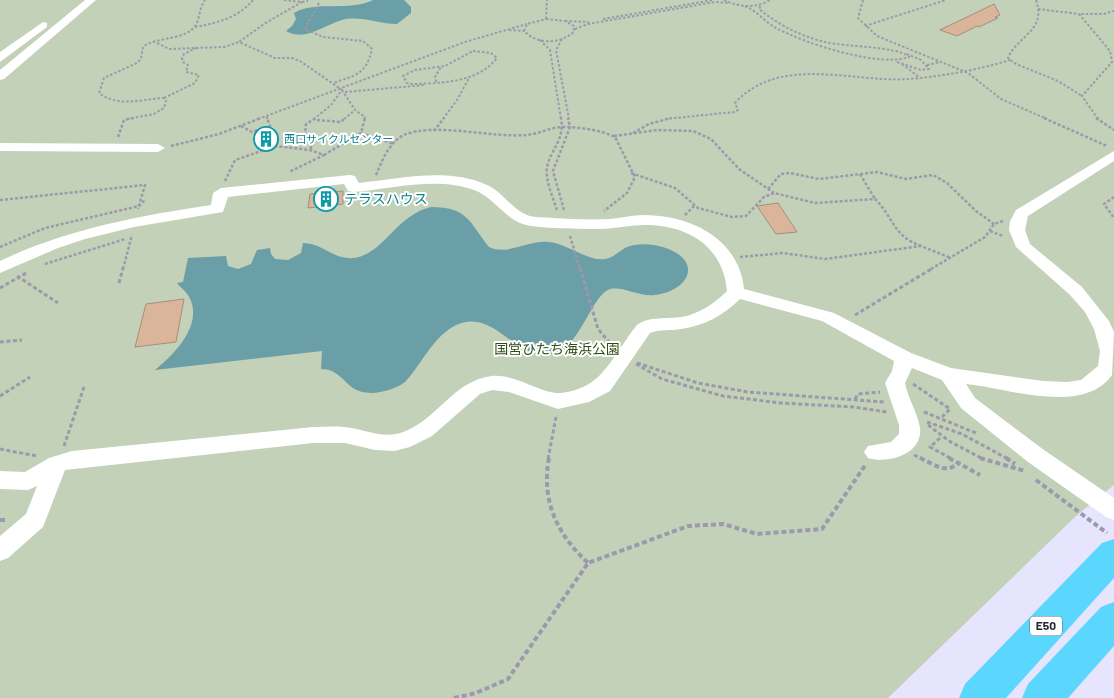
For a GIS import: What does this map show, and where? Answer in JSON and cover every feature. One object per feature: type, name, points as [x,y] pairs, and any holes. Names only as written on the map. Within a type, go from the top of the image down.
[{"type":"highway","name":"E50","points":[[979,698],[1114,554]]},
{"type":"highway","points":[[1042,698],[1114,619]]},
{"type":"street","points":[[0,58],[75,0],[91,0]]},
{"type":"street","points":[[0,147],[158,148]]},
{"type":"street","points":[[736,292],[794,306],[842,323],[904,358],[948,375],[1038,388],[1068,389],[1088,385],[1103,374],[1110,359],[1111,344],[1103,326],[1091,307],[1018,240],[1017,220],[1022,213],[1114,155]]},
{"type":"street","points":[[0,268],[52,244],[94,231],[135,222],[218,209],[221,193],[350,179],[353,188],[435,182],[470,184],[488,191],[519,217],[530,221],[602,224],[649,220],[684,226],[713,241],[729,259],[736,279],[736,292],[723,305],[706,316],[683,323],[650,326],[644,329],[608,379],[592,394],[558,401],[510,385],[492,383],[482,385],[462,397],[425,430],[410,439],[394,443],[375,442],[332,433],[82,459],[58,464],[28,481],[0,480]]},
{"type":"street","points":[[874,452],[896,450],[909,437],[911,426],[903,410],[895,383],[902,372],[904,358]]},
{"type":"street","points":[[948,375],[968,402],[1036,456],[1106,504]]},
{"type":"street","points":[[0,551],[35,520],[58,464]]},
{"type":"lane","points":[[0,76],[91,0]]},
{"type":"path","points":[[195,27],[198,21],[197,13],[205,0]]},
{"type":"path","points":[[196,48],[182,58],[188,65],[186,72],[200,75],[195,83],[164,98],[123,102],[104,98],[99,93],[99,86],[103,80],[123,67],[136,63],[141,58],[143,47],[152,41],[177,36],[195,27],[214,24],[246,10],[253,0]]},
{"type":"path","points":[[284,0],[308,1]]},
{"type":"path","points":[[546,19],[547,0]]},
{"type":"path","points":[[158,148],[187,144],[241,126],[342,90],[465,42],[508,29],[546,19],[587,22],[713,0]]},
{"type":"path","points":[[724,0],[752,8],[776,28],[811,42],[845,52],[892,60],[906,60],[909,57],[906,54]]},
{"type":"path","points":[[744,6],[762,5],[770,0]]},
{"type":"path","points":[[862,0],[858,18],[877,36],[964,71],[1001,99],[1114,149]]},
{"type":"path","points":[[865,26],[946,0]]},
{"type":"path","points":[[1010,60],[1008,58],[1012,49],[1029,35],[1033,29],[1038,9],[1036,0]]},
{"type":"path","points":[[152,41],[169,49],[224,47],[239,42],[264,24],[303,1]]},
{"type":"path","points":[[319,3],[305,29],[323,37],[363,40],[372,49],[367,69],[333,83]]},
{"type":"path","points":[[508,29],[524,31],[526,35],[540,40],[562,39],[572,35],[575,29],[588,24],[696,6],[730,3]]},
{"type":"path","points":[[762,5],[759,9],[776,23],[816,40],[851,47],[881,49],[906,54],[921,60],[929,69],[924,71],[892,60]]},
{"type":"path","points":[[1038,9],[1080,14],[1104,14],[1114,11]]},
{"type":"path","points":[[1080,14],[1110,51],[1112,62],[1107,69],[1092,80],[1082,96]]},
{"type":"path","points":[[565,21],[575,29]]},
{"type":"path","points":[[524,31],[527,24]]},
{"type":"path","points":[[562,39],[556,50],[570,127],[553,171],[564,214]]},
{"type":"path","points":[[540,40],[550,50],[563,132],[549,161],[546,173],[558,215]]},
{"type":"path","points":[[811,42],[816,40]]},
{"type":"path","points":[[239,42],[275,58],[292,58],[300,61],[342,90],[355,110],[365,117],[361,133],[337,150],[324,155],[314,162],[296,167],[288,173]]},
{"type":"path","points":[[473,51],[486,52],[497,58],[489,68],[465,79],[407,83],[403,75],[412,71],[441,67],[462,54],[473,51]]},
{"type":"path","points":[[633,133],[648,123],[706,114],[732,114],[738,110],[735,103],[740,97],[781,75],[920,78],[980,69],[1010,60],[1058,81],[1082,96],[1094,117],[1114,130]]},
{"type":"path","points":[[926,65],[940,62]]},
{"type":"path","points":[[902,64],[920,78]]},
{"type":"path","points":[[436,82],[435,77],[441,67]]},
{"type":"path","points":[[434,131],[451,107],[460,100],[468,80],[465,79]]},
{"type":"path","points":[[342,90],[420,87],[427,83]]},
{"type":"path","points":[[311,149],[312,141],[305,133],[305,126],[316,120],[323,110],[339,96],[342,90]]},
{"type":"path","points":[[114,148],[124,120],[160,111],[166,104],[164,98]]},
{"type":"path","points":[[316,120],[341,122],[355,110]]},
{"type":"path","points":[[241,126],[252,132],[270,126],[271,124],[266,117]]},
{"type":"path","points":[[373,183],[383,159],[394,144],[404,136],[418,132],[434,131],[511,136],[529,135],[562,127],[570,127],[614,136],[677,129],[703,135],[725,153],[739,169],[774,193],[815,203],[875,199]]},
{"type":"path","points":[[361,133],[394,144]]},
{"type":"path","points":[[602,224],[602,214],[628,193],[634,177],[623,158],[620,142],[614,136]]},
{"type":"path","points":[[223,186],[234,160],[276,146],[283,149],[311,149],[324,155]]},
{"type":"path","points":[[768,189],[781,174],[790,173],[818,179],[877,172],[906,179],[933,175],[947,183],[976,211],[994,224]]},
{"type":"path","points":[[630,173],[674,188],[698,208],[732,218],[746,216],[764,197],[774,193]]},
{"type":"path","points":[[860,174],[892,226],[906,242],[951,258]]},
{"type":"path","points":[[0,200],[4,198],[145,185],[119,282]]},
{"type":"path","points":[[1114,197],[1104,204],[1114,218]]},
{"type":"path","points":[[0,248],[52,226],[106,212],[139,206],[146,199]]},
{"type":"path","points":[[842,323],[985,237],[994,224],[1022,213]]},
{"type":"path","points":[[0,288],[18,276],[45,264],[131,238]]},
{"type":"path","points":[[572,242],[598,329],[610,344]]},
{"type":"path","points":[[729,259],[783,252],[825,259],[921,246]]},
{"type":"path","points":[[24,280],[58,303]]},
{"type":"path","points":[[0,342],[22,340]]},
{"type":"path","points":[[980,435],[949,421],[862,399],[748,392],[698,383],[634,362],[642,370],[654,377],[716,395],[755,401],[847,405],[903,410],[926,421],[944,426],[982,444],[1025,471],[1114,538]]},
{"type":"path","points":[[0,396],[30,378]]},
{"type":"path","points":[[66,440],[84,387]]},
{"type":"path","points":[[558,401],[546,479],[549,508],[558,529],[569,547],[588,563]]},
{"type":"path","points":[[926,421],[940,438],[987,461],[1009,469],[1025,471]]},
{"type":"path","points":[[940,438],[930,447],[980,475]]},
{"type":"path","points":[[0,449],[44,458],[58,464]]},
{"type":"path","points":[[896,450],[922,457],[947,470],[952,469],[958,463]]},
{"type":"path","points":[[454,698],[476,694],[508,679],[588,563],[688,526],[723,524],[757,534],[822,530],[874,452]]},
{"type":"green space","name":"国営ひたち海浜公園","points":[[0,0],[1114,0],[1114,485],[1076,516],[888,698],[0,698]]},
{"type":"shaded area","points":[[373,0],[404,0],[411,7],[411,13],[397,24],[349,19],[335,22],[307,34],[293,34],[286,31],[296,19],[294,13],[302,9],[353,5]]},
{"type":"shaded area","points":[[431,207],[453,210],[460,213],[472,223],[489,247],[496,249],[503,250],[533,243],[548,242],[592,258],[605,259],[629,246],[651,245],[666,248],[678,254],[685,261],[688,268],[687,275],[676,288],[655,295],[615,288],[610,289],[598,300],[573,339],[558,352],[542,354],[528,351],[491,327],[478,322],[464,322],[442,335],[405,382],[380,392],[365,393],[359,391],[335,373],[327,369],[321,369],[322,351],[155,370],[170,357],[184,340],[192,321],[193,311],[190,298],[177,283],[183,282],[188,258],[226,256],[228,266],[238,269],[251,264],[257,250],[270,248],[271,254],[275,259],[288,260],[301,253],[303,243],[340,256],[354,258],[374,249],[408,218],[419,211]]},
{"type":"building","points":[[994,4],[1000,15],[995,17],[998,18],[957,36],[940,30]]},
{"type":"building","name":"テラスハウス","points":[[343,191],[343,204],[308,208],[310,194]]},
{"type":"building","points":[[778,203],[797,232],[776,234],[757,206]]},
{"type":"building","points":[[184,299],[176,342],[135,347],[146,304]]},
{"type":"place","name":"西口サイクルセンター","points":[[266,139]]},
{"type":"place","name":"テラスハウス","points":[[326,199]]}]
